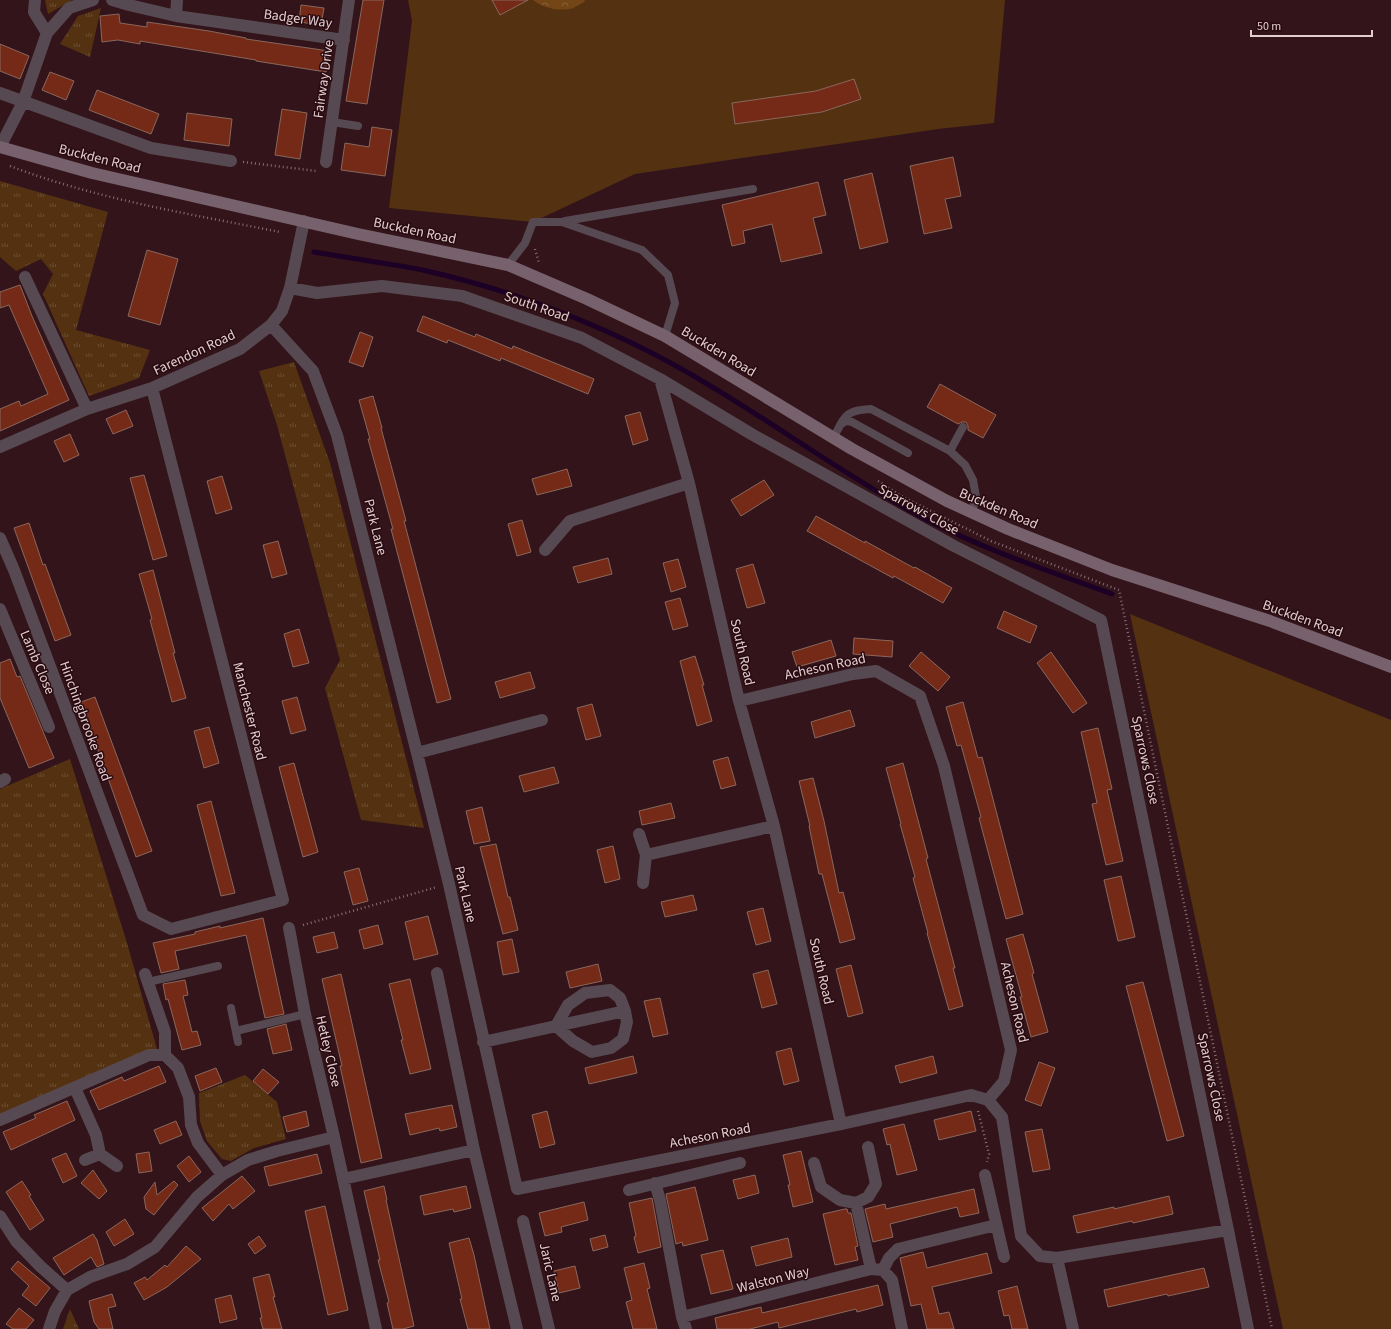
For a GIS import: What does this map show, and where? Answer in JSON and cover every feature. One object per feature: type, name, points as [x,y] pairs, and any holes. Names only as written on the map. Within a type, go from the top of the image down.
[{"type":"main road","name":"Buckden Road","points":[[0,147],[92,173],[358,234],[508,265],[580,296],[665,336],[893,472],[946,501],[1008,529],[1112,570],[1270,621],[1391,667]]},
{"type":"street","points":[[34,0],[34,12],[47,33]]},
{"type":"street","points":[[0,147],[22,102],[47,33],[69,8],[93,0]]},
{"type":"street","name":"Badger Way","points":[[112,0],[176,16],[344,40]]},
{"type":"street","points":[[176,16],[177,0]]},
{"type":"street","name":"Fairway Drive","points":[[326,162],[349,0]]},
{"type":"street","points":[[0,93],[152,148],[231,161]]},
{"type":"street","name":"Farendon Road","points":[[0,447],[87,409],[152,388],[240,349],[271,325],[282,311],[290,288],[304,221]]},
{"type":"street","points":[[25,277],[87,409]]},
{"type":"street","name":"South Road","points":[[290,288],[317,294],[382,286],[462,296],[582,338],[660,378],[689,483],[739,701],[774,826],[841,1124]]},
{"type":"street","name":"Park Lane","points":[[271,325],[313,371],[337,435],[449,884],[517,1189]]},
{"type":"street","name":"Sparrows Close","points":[[660,378],[754,435],[954,546],[1101,620],[1228,1230]]},
{"type":"street","name":"Manchester Road","points":[[142,915],[171,929],[283,900],[152,388]]},
{"type":"street","points":[[545,550],[570,521],[689,483]]},
{"type":"street","name":"Hinchingbrooke Road","points":[[0,538],[14,570],[142,915]]},
{"type":"street","name":"Lamb Close","points":[[0,609],[49,727]]},
{"type":"street","name":"Acheson Road","points":[[517,1189],[841,1124],[971,1095],[988,1100],[1004,1081],[1011,1050],[944,766],[920,696],[876,671],[853,674],[739,701]]},
{"type":"street","points":[[417,753],[542,720]]},
{"type":"street","points":[[646,854],[774,826]]},
{"type":"street","points":[[639,834],[646,854],[643,883]]},
{"type":"street","name":"Hetley Close","points":[[289,928],[305,1014],[334,1137],[376,1329]]},
{"type":"street","points":[[437,973],[474,1150],[517,1329]]},
{"type":"street","points":[[146,978],[165,1032],[165,1055],[178,1068],[189,1097],[191,1125],[198,1143],[222,1175]]},
{"type":"street","points":[[610,990],[620,998],[627,1022],[623,1039],[611,1048],[592,1052],[573,1041],[556,1026],[568,1005],[585,993],[610,990]]},
{"type":"street","points":[[484,1042],[625,1011]]},
{"type":"street","points":[[0,1120],[148,1055],[165,1055]]},
{"type":"street","points":[[75,1088],[96,1135],[100,1154],[117,1166]]},
{"type":"street","points":[[988,1100],[1002,1116],[1021,1236],[1040,1256],[1057,1258],[1228,1230],[1248,1329]]},
{"type":"street","points":[[49,1329],[55,1310],[67,1290],[90,1277],[127,1264],[155,1247],[197,1197],[222,1175],[248,1160],[277,1151],[334,1137]]},
{"type":"street","points":[[814,1163],[821,1187],[840,1200],[856,1203],[868,1197],[876,1184],[868,1147]]},
{"type":"street","points":[[343,1179],[474,1150]]},
{"type":"street","points":[[85,1160],[100,1154]]},
{"type":"street","points":[[629,1190],[740,1163]]},
{"type":"street","points":[[985,1175],[1004,1257]]},
{"type":"street","points":[[655,1183],[660,1200],[682,1317],[686,1329]]},
{"type":"street","points":[[856,1203],[871,1269]]},
{"type":"street","points":[[0,1216],[16,1241],[40,1266],[67,1290]]},
{"type":"street","name":"Jaric Lane","points":[[523,1221],[549,1329]]},
{"type":"street","points":[[902,1329],[892,1280],[883,1270],[889,1258],[898,1249],[996,1225]]},
{"type":"street","points":[[1057,1258],[1072,1329]]},
{"type":"street","name":"Walston Way","points":[[682,1317],[871,1269],[883,1270]]},
{"type":"lane","points":[[332,122],[358,126]]},
{"type":"lane","points":[[508,265],[525,243],[533,222],[562,222],[753,188]]},
{"type":"lane","points":[[562,222],[642,250],[668,274],[675,303],[665,336]]},
{"type":"lane","points":[[834,437],[849,413],[859,409],[871,409],[950,451],[965,465],[973,480],[976,497],[972,512]]},
{"type":"lane","points":[[841,424],[846,420],[852,422],[908,453]]},
{"type":"lane","points":[[950,451],[964,427]]},
{"type":"lane","points":[[146,978],[218,966]]},
{"type":"lane","points":[[231,1008],[238,1042]]},
{"type":"lane","points":[[236,1031],[305,1014]]},
{"type":"path","points":[[231,161],[317,171],[326,162]]},
{"type":"path","points":[[1107,585],[1119,590],[1272,1329]]},
{"type":"path","points":[[289,928],[449,884]]},
{"type":"path","points":[[977,1106],[989,1154],[985,1175]]},
{"type":"green space","points":[[45,0],[72,0],[48,14]]},
{"type":"green space","points":[[408,0],[1005,0],[994,123],[938,129],[635,174],[533,222],[389,208],[412,21]]},
{"type":"green space","points":[[533,0],[585,0],[573,8],[563,10],[547,7]]},
{"type":"green space","points":[[101,8],[90,57],[60,44],[78,16]]},
{"type":"green space","points":[[0,181],[108,212],[76,330],[150,350],[139,378],[89,396],[43,294],[53,274],[41,259],[16,271],[0,257]]},
{"type":"green space","points":[[294,362],[330,463],[424,828],[361,820],[325,688],[340,660],[277,425],[259,371]]},
{"type":"green space","points":[[1130,614],[1391,720],[1391,1329],[1283,1329]]},
{"type":"green space","points":[[70,759],[127,943],[157,1049],[0,1116],[0,789]]},
{"type":"green space","points":[[245,1075],[277,1102],[286,1139],[254,1148],[231,1161],[222,1159],[207,1141],[200,1121],[199,1093]]},
{"type":"green space","points":[[70,1309],[79,1329],[63,1329]]},
{"type":"building","points":[[363,0],[384,0],[367,104],[346,101]]},
{"type":"building","points":[[492,0],[528,0],[500,15]]},
{"type":"building","points":[[301,5],[324,8],[321,25],[299,22]]},
{"type":"building","points":[[119,14],[120,23],[147,27],[147,22],[209,31],[246,39],[329,51],[326,72],[140,41],[140,44],[118,40],[102,42],[100,16]]},
{"type":"building","points":[[0,44],[29,56],[20,79],[0,71]]},
{"type":"building","points":[[50,72],[74,81],[66,100],[42,90]]},
{"type":"building","points":[[854,79],[861,99],[822,112],[735,124],[732,103],[816,91]]},
{"type":"building","points":[[97,90],[159,114],[151,134],[89,110]]},
{"type":"building","points":[[282,109],[307,113],[300,159],[275,155]]},
{"type":"building","points":[[187,113],[232,119],[229,146],[184,140]]},
{"type":"building","points":[[372,127],[392,130],[385,176],[341,170],[345,143],[369,147]]},
{"type":"building","points":[[953,157],[961,196],[945,199],[952,228],[924,234],[910,166]]},
{"type":"building","points":[[872,173],[888,242],[860,249],[844,180]]},
{"type":"building","points":[[818,182],[826,215],[813,218],[822,253],[781,262],[772,224],[743,231],[745,243],[732,246],[722,205]]},
{"type":"building","points":[[147,250],[178,259],[160,325],[128,316]]},
{"type":"building","points":[[20,285],[69,400],[0,431],[0,409],[19,401],[21,406],[48,394],[9,305],[0,308],[0,292]]},
{"type":"building","points":[[423,316],[475,337],[476,334],[512,349],[513,346],[594,379],[588,394],[501,358],[500,361],[448,340],[447,343],[417,331]]},
{"type":"building","points":[[360,332],[373,337],[363,367],[349,362]]},
{"type":"building","points":[[940,384],[996,415],[983,438],[968,430],[966,422],[958,424],[927,407]]},
{"type":"building","points":[[373,396],[451,699],[437,703],[359,400]]},
{"type":"building","points":[[126,410],[133,426],[113,434],[106,419]]},
{"type":"building","points":[[640,412],[648,440],[633,445],[625,416]]},
{"type":"building","points":[[70,434],[79,455],[64,462],[54,441]]},
{"type":"building","points":[[567,469],[572,486],[537,495],[532,479]]},
{"type":"building","points":[[144,475],[167,556],[153,560],[130,478]]},
{"type":"building","points":[[222,476],[232,509],[216,514],[207,481]]},
{"type":"building","points":[[764,480],[774,495],[741,516],[731,500]]},
{"type":"building","points":[[816,516],[865,543],[865,541],[914,568],[915,567],[952,588],[943,603],[894,576],[893,578],[807,531]]},
{"type":"building","points":[[522,520],[531,552],[517,556],[508,524]]},
{"type":"building","points":[[29,523],[43,565],[45,564],[71,635],[55,641],[14,528]]},
{"type":"building","points":[[278,541],[287,574],[272,578],[263,545]]},
{"type":"building","points":[[608,558],[612,574],[578,583],[573,567]]},
{"type":"building","points":[[678,559],[686,587],[671,592],[663,563]]},
{"type":"building","points":[[753,564],[765,603],[747,608],[736,569]]},
{"type":"building","points":[[153,570],[175,653],[173,653],[186,698],[172,702],[150,620],[152,619],[139,574]]},
{"type":"building","points":[[680,598],[688,626],[673,630],[665,602]]},
{"type":"building","points":[[1004,611],[1037,626],[1030,643],[997,628]]},
{"type":"building","points":[[299,629],[309,663],[293,667],[284,634]]},
{"type":"building","points":[[854,638],[893,641],[892,657],[853,654]]},
{"type":"building","points":[[831,640],[836,656],[797,667],[792,652]]},
{"type":"building","points":[[921,652],[950,677],[938,691],[909,666]]},
{"type":"building","points":[[1051,652],[1087,703],[1073,713],[1037,663]]},
{"type":"building","points":[[695,656],[704,685],[702,685],[712,721],[697,726],[680,661]]},
{"type":"building","points":[[10,659],[17,677],[20,676],[54,758],[29,768],[0,698],[0,663]]},
{"type":"building","points":[[530,672],[535,688],[500,698],[495,682]]},
{"type":"building","points":[[95,697],[152,851],[136,857],[81,702]]},
{"type":"building","points":[[297,697],[306,730],[291,734],[282,701]]},
{"type":"building","points":[[963,702],[978,758],[982,757],[1023,914],[1006,919],[979,818],[981,817],[961,745],[957,746],[946,707]]},
{"type":"building","points":[[592,704],[601,736],[586,740],[577,708]]},
{"type":"building","points":[[850,710],[855,726],[815,738],[811,722]]},
{"type":"building","points":[[209,727],[219,763],[204,768],[194,731]]},
{"type":"building","points":[[1098,728],[1112,789],[1107,790],[1123,861],[1106,865],[1092,804],[1097,803],[1081,732]]},
{"type":"building","points":[[728,757],[736,785],[721,789],[713,761]]},
{"type":"building","points":[[294,763],[318,852],[303,857],[279,767]]},
{"type":"building","points":[[903,763],[928,858],[926,859],[955,968],[953,968],[963,1006],[949,1010],[927,933],[913,878],[915,877],[886,768]]},
{"type":"building","points":[[554,767],[559,783],[524,792],[519,776]]},
{"type":"building","points":[[813,778],[824,821],[839,893],[843,892],[855,939],[840,943],[822,874],[819,874],[810,826],[799,781]]},
{"type":"building","points":[[211,801],[235,893],[221,896],[197,805]]},
{"type":"building","points":[[671,803],[675,818],[642,825],[639,811]]},
{"type":"building","points":[[482,807],[490,841],[474,844],[466,811]]},
{"type":"building","points":[[496,844],[508,897],[510,897],[518,930],[503,934],[480,847]]},
{"type":"building","points":[[613,846],[620,879],[605,883],[597,850]]},
{"type":"building","points":[[359,868],[368,901],[353,905],[344,872]]},
{"type":"building","points":[[1121,876],[1135,937],[1118,941],[1104,880]]},
{"type":"building","points":[[693,895],[697,910],[665,917],[661,902]]},
{"type":"building","points":[[763,908],[771,941],[756,945],[747,912]]},
{"type":"building","points":[[428,916],[438,954],[414,960],[405,922]]},
{"type":"building","points":[[263,918],[284,1014],[265,1018],[246,935],[175,951],[179,969],[161,973],[153,943],[195,934],[195,932],[220,926],[220,928]]},
{"type":"building","points":[[378,925],[383,944],[364,949],[359,930]]},
{"type":"building","points":[[334,932],[338,948],[317,953],[313,937]]},
{"type":"building","points":[[1023,934],[1048,1032],[1031,1037],[1006,939]]},
{"type":"building","points":[[512,939],[519,972],[503,975],[497,942]]},
{"type":"building","points":[[598,964],[602,981],[570,988],[566,972]]},
{"type":"building","points":[[851,965],[863,1013],[848,1017],[836,969]]},
{"type":"building","points":[[768,970],[777,1004],[762,1008],[753,974]]},
{"type":"building","points":[[341,974],[382,1158],[361,1163],[340,1066],[342,1066],[322,979]]},
{"type":"building","points":[[410,979],[431,1069],[410,1074],[389,984]]},
{"type":"building","points":[[185,980],[188,995],[183,996],[192,1032],[197,1031],[201,1045],[182,1050],[168,999],[166,1000],[163,984]]},
{"type":"building","points":[[1143,982],[1184,1136],[1167,1141],[1126,986]]},
{"type":"building","points":[[660,998],[668,1034],[653,1037],[644,1001]]},
{"type":"building","points":[[286,1024],[292,1050],[273,1054],[267,1029]]},
{"type":"building","points":[[791,1048],[799,1081],[784,1085],[776,1052]]},
{"type":"building","points":[[633,1056],[637,1073],[589,1084],[585,1068]]},
{"type":"building","points":[[933,1056],[937,1073],[900,1083],[895,1066]]},
{"type":"building","points":[[1039,1062],[1055,1068],[1041,1106],[1025,1100]]},
{"type":"building","points":[[159,1066],[166,1082],[99,1110],[90,1091],[122,1077],[124,1081]]},
{"type":"building","points":[[216,1068],[222,1082],[200,1091],[195,1076]]},
{"type":"building","points":[[263,1069],[279,1082],[268,1094],[253,1081]]},
{"type":"building","points":[[67,1101],[75,1120],[11,1150],[3,1132],[36,1118],[34,1115]]},
{"type":"building","points":[[452,1105],[457,1127],[440,1131],[439,1128],[410,1135],[405,1114]]},
{"type":"building","points":[[306,1111],[309,1126],[287,1132],[283,1117]]},
{"type":"building","points":[[547,1111],[555,1144],[540,1148],[532,1115]]},
{"type":"building","points":[[971,1111],[976,1131],[939,1140],[934,1120]]},
{"type":"building","points":[[176,1121],[182,1135],[160,1144],[154,1130]]},
{"type":"building","points":[[904,1124],[917,1170],[897,1175],[890,1144],[887,1145],[883,1129]]},
{"type":"building","points":[[1042,1129],[1050,1169],[1033,1172],[1025,1132]]},
{"type":"building","points":[[801,1151],[813,1202],[793,1207],[788,1185],[790,1185],[783,1155]]},
{"type":"building","points":[[149,1152],[152,1171],[139,1173],[136,1154]]},
{"type":"building","points":[[66,1153],[77,1176],[63,1183],[52,1159]]},
{"type":"building","points":[[317,1154],[322,1173],[269,1186],[264,1167]]},
{"type":"building","points":[[189,1156],[201,1172],[189,1182],[177,1166]]},
{"type":"building","points":[[93,1170],[107,1191],[99,1199],[81,1183]]},
{"type":"building","points":[[755,1175],[759,1193],[738,1199],[733,1180]]},
{"type":"building","points":[[242,1176],[255,1191],[233,1209],[229,1204],[213,1221],[202,1208]]},
{"type":"building","points":[[22,1181],[31,1195],[29,1196],[44,1220],[30,1230],[6,1192]]},
{"type":"building","points":[[174,1181],[178,1185],[154,1215],[146,1209],[144,1197],[155,1182],[157,1195]]},
{"type":"building","points":[[384,1186],[414,1326],[403,1329],[393,1329],[387,1303],[389,1302],[378,1260],[380,1260],[364,1191]]},
{"type":"building","points":[[466,1186],[471,1208],[454,1212],[453,1209],[424,1215],[420,1196]]},
{"type":"building","points":[[695,1187],[708,1240],[683,1246],[682,1242],[676,1244],[666,1194]]},
{"type":"building","points":[[974,1189],[979,1213],[960,1217],[957,1207],[890,1224],[893,1237],[873,1242],[865,1209],[885,1204],[886,1209]]},
{"type":"building","points":[[1169,1196],[1173,1214],[1077,1233],[1073,1216],[1114,1207],[1114,1209]]},
{"type":"building","points":[[652,1198],[661,1247],[638,1253],[629,1203]]},
{"type":"building","points":[[584,1202],[588,1220],[561,1227],[562,1232],[545,1236],[539,1213]]},
{"type":"building","points":[[325,1206],[348,1310],[328,1315],[305,1211]]},
{"type":"building","points":[[847,1209],[848,1213],[851,1213],[858,1246],[855,1247],[858,1260],[835,1265],[823,1214]]},
{"type":"building","points":[[125,1219],[134,1234],[114,1246],[106,1232]]},
{"type":"building","points":[[93,1234],[97,1240],[104,1264],[97,1267],[91,1257],[64,1275],[53,1258]]},
{"type":"building","points":[[605,1235],[608,1247],[593,1251],[590,1239]]},
{"type":"building","points":[[259,1236],[266,1246],[255,1254],[248,1244]]},
{"type":"building","points":[[469,1238],[490,1329],[468,1329],[460,1299],[462,1299],[449,1243]]},
{"type":"building","points":[[788,1238],[792,1257],[756,1266],[751,1247]]},
{"type":"building","points":[[186,1246],[201,1259],[167,1287],[144,1300],[134,1283],[145,1277],[147,1280],[165,1265],[167,1267]]},
{"type":"building","points":[[723,1250],[733,1289],[711,1294],[701,1255]]},
{"type":"building","points":[[923,1252],[927,1268],[987,1253],[992,1273],[932,1287],[939,1314],[949,1312],[954,1329],[927,1329],[921,1304],[911,1306],[900,1258]]},
{"type":"building","points":[[18,1261],[50,1288],[36,1306],[22,1295],[29,1286],[11,1269]]},
{"type":"building","points":[[644,1263],[650,1288],[647,1289],[657,1329],[633,1329],[626,1302],[632,1300],[624,1268]]},
{"type":"building","points":[[575,1266],[580,1288],[559,1293],[554,1271]]},
{"type":"building","points":[[1204,1268],[1209,1287],[1168,1296],[1167,1294],[1108,1307],[1104,1290]]},
{"type":"building","points":[[269,1274],[275,1297],[273,1297],[282,1329],[263,1329],[260,1318],[262,1318],[253,1278]]},
{"type":"building","points":[[878,1285],[883,1305],[857,1312],[856,1309],[779,1328],[778,1322],[750,1329],[717,1329],[715,1318],[761,1307],[762,1313]]},
{"type":"building","points":[[1017,1286],[1028,1329],[1012,1329],[1009,1315],[1004,1316],[998,1291]]},
{"type":"building","points":[[112,1294],[116,1306],[108,1308],[113,1329],[99,1329],[94,1322],[89,1301]]},
{"type":"building","points":[[231,1295],[237,1319],[220,1323],[215,1299]]},
{"type":"building","points":[[19,1308],[34,1320],[26,1329],[13,1329],[6,1324]]},
{"type":"waterway","points":[[314,252],[413,268],[453,277],[559,311],[634,344],[670,362],[739,403],[874,490],[933,523],[983,546],[1112,594]]}]
